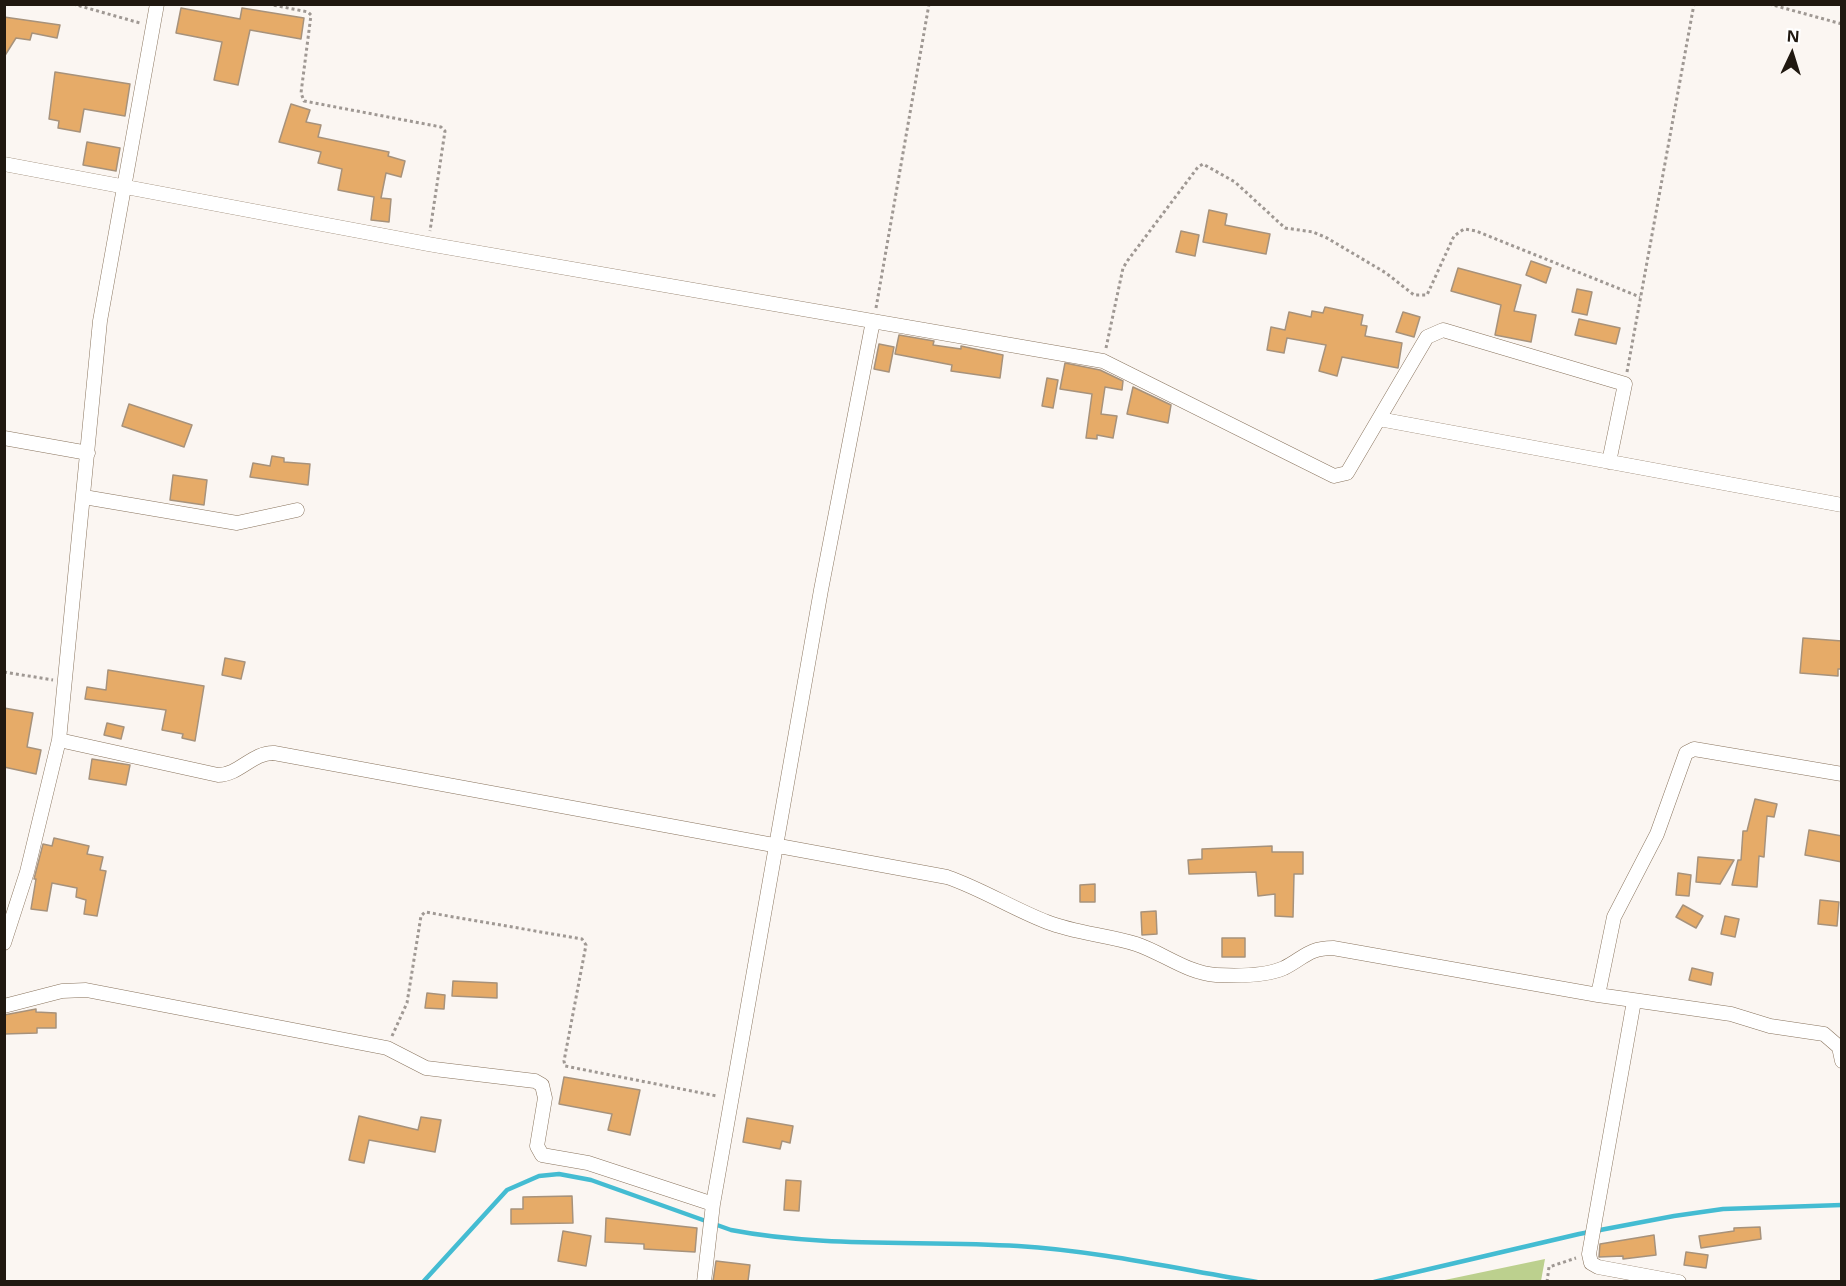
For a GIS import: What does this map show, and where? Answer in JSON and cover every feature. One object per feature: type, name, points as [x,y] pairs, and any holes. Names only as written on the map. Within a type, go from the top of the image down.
[{"type":"street","points":[[4,944],[27,872],[59,740],[100,321],[157,4]]},
{"type":"street","points":[[4,164],[428,244],[1103,361],[1334,476],[1347,473],[1427,337],[1443,330],[1625,384],[1609,462]]},
{"type":"street","points":[[704,1281],[713,1204],[820,590],[873,321]]},
{"type":"street","points":[[1379,419],[1842,505]]},
{"type":"street","points":[[4,438],[88,453]]},
{"type":"street","points":[[84,497],[237,523],[297,510]]},
{"type":"street","points":[[59,740],[218,775],[233,772],[261,755],[274,753],[947,877],[972,885],[1048,922],[1134,944],[1182,966],[1215,975],[1272,972],[1285,968],[1307,952],[1319,948],[1333,948],[1598,996],[1731,1014],[1770,1026],[1824,1034],[1839,1047],[1842,1061]]},
{"type":"street","points":[[1598,996],[1614,917],[1657,834],[1686,753],[1694,749],[1842,774]]},
{"type":"street","points":[[4,1006],[62,991],[86,990],[387,1047],[426,1068],[535,1081],[542,1085],[545,1098],[537,1146],[542,1155],[588,1163],[713,1204]]},
{"type":"street","points":[[1634,1001],[1594,1222],[1590,1250],[1591,1263],[1598,1267],[1679,1281]]},
{"type":"path","points":[[72,4],[153,26]]},
{"type":"path","points":[[268,4],[308,12],[311,15],[301,93],[304,101],[441,127],[445,131],[428,244]]},
{"type":"path","points":[[873,321],[929,4]]},
{"type":"path","points":[[1625,384],[1694,4]]},
{"type":"path","points":[[1769,4],[1842,24]]},
{"type":"path","points":[[1103,361],[1124,268],[1198,167],[1203,164],[1234,182],[1285,228],[1313,232],[1327,238],[1386,273],[1414,295],[1427,295],[1454,236],[1464,229],[1476,231],[1640,297]]},
{"type":"path","points":[[4,672],[66,683]]},
{"type":"path","points":[[387,1047],[407,1003],[421,916],[430,912],[585,942],[565,1066],[731,1099]]},
{"type":"path","points":[[1547,1281],[1549,1267],[1590,1250]]},
{"type":"green space","points":[[1545,1259],[1541,1281],[1440,1281]]},
{"type":"building","points":[[181,8],[240,19],[242,8],[304,18],[301,39],[250,30],[238,85],[214,80],[222,42],[176,33]]},
{"type":"building","points":[[4,17],[60,25],[57,38],[32,33],[30,40],[16,38],[4,57]]},
{"type":"building","points":[[55,72],[130,84],[125,116],[84,109],[80,132],[58,128],[59,121],[49,119]]},
{"type":"building","points":[[291,104],[310,110],[306,122],[321,125],[318,137],[389,152],[388,156],[405,161],[401,177],[386,173],[381,198],[391,199],[389,222],[371,220],[374,197],[338,190],[342,169],[318,163],[321,152],[279,142]]},
{"type":"building","points":[[87,142],[120,148],[116,171],[83,165]]},
{"type":"building","points":[[1209,210],[1227,214],[1225,225],[1270,234],[1266,254],[1203,242]]},
{"type":"building","points":[[1181,231],[1199,235],[1195,256],[1176,252]]},
{"type":"building","points":[[1531,261],[1551,268],[1546,283],[1526,275]]},
{"type":"building","points":[[1458,268],[1521,285],[1514,311],[1536,315],[1531,342],[1495,335],[1501,305],[1451,291]]},
{"type":"building","points":[[1577,289],[1592,292],[1587,315],[1572,312]]},
{"type":"building","points":[[1325,307],[1363,315],[1361,325],[1367,326],[1365,336],[1402,343],[1398,368],[1342,357],[1337,376],[1319,371],[1326,345],[1287,338],[1284,353],[1267,350],[1271,327],[1285,330],[1289,312],[1311,317],[1312,311],[1323,313]]},
{"type":"building","points":[[1403,312],[1420,317],[1414,337],[1396,332]]},
{"type":"building","points":[[1579,319],[1620,328],[1616,344],[1575,335]]},
{"type":"building","points":[[899,335],[934,341],[933,345],[961,349],[961,346],[1003,355],[1000,378],[951,371],[952,365],[895,354]]},
{"type":"building","points":[[879,344],[894,347],[889,372],[874,369]]},
{"type":"building","points":[[1065,363],[1100,370],[1123,381],[1122,390],[1105,387],[1101,414],[1117,416],[1113,438],[1097,435],[1097,439],[1086,438],[1092,394],[1060,389]]},
{"type":"building","points":[[1047,378],[1058,380],[1053,408],[1042,406]]},
{"type":"building","points":[[1133,387],[1171,405],[1168,423],[1127,414]]},
{"type":"building","points":[[129,404],[192,425],[184,447],[122,426]]},
{"type":"building","points":[[272,456],[284,458],[284,462],[310,464],[308,485],[250,477],[253,463],[270,466]]},
{"type":"building","points":[[173,475],[207,480],[204,505],[170,500]]},
{"type":"building","points":[[1803,638],[1842,641],[1842,669],[1838,669],[1838,676],[1800,673]]},
{"type":"building","points":[[225,658],[245,662],[241,679],[222,675]]},
{"type":"building","points":[[108,670],[204,686],[195,741],[182,738],[183,734],[162,730],[166,710],[85,699],[87,687],[106,690]]},
{"type":"building","points":[[4,708],[33,713],[27,747],[41,750],[36,774],[4,767]]},
{"type":"building","points":[[107,723],[124,727],[121,739],[104,735]]},
{"type":"building","points":[[92,759],[130,765],[126,785],[89,779]]},
{"type":"building","points":[[1755,799],[1777,804],[1774,817],[1767,816],[1764,857],[1759,856],[1757,887],[1732,885],[1738,860],[1741,860],[1743,831],[1747,831]]},
{"type":"building","points":[[1809,830],[1842,836],[1842,862],[1805,855]]},
{"type":"building","points":[[54,838],[89,846],[87,854],[103,857],[100,870],[106,871],[97,916],[84,914],[86,900],[76,897],[77,888],[52,883],[47,911],[31,909],[36,879],[34,879],[43,844],[52,846]]},
{"type":"building","points":[[1272,846],[1272,852],[1303,852],[1303,874],[1294,874],[1293,917],[1275,916],[1275,894],[1258,896],[1256,872],[1189,874],[1188,860],[1202,859],[1202,849]]},
{"type":"building","points":[[1698,857],[1734,860],[1720,884],[1696,882]]},
{"type":"building","points":[[1678,873],[1691,875],[1689,896],[1676,895]]},
{"type":"building","points":[[1095,884],[1095,902],[1080,902],[1080,885]]},
{"type":"building","points":[[1820,900],[1839,902],[1837,926],[1818,924]]},
{"type":"building","points":[[1683,905],[1703,916],[1696,928],[1676,917]]},
{"type":"building","points":[[1156,911],[1157,934],[1142,935],[1141,912]]},
{"type":"building","points":[[1725,916],[1739,919],[1735,937],[1721,934]]},
{"type":"building","points":[[1222,938],[1245,938],[1245,957],[1222,957]]},
{"type":"building","points":[[1692,968],[1713,973],[1711,985],[1689,980]]},
{"type":"building","points":[[453,981],[497,983],[497,998],[452,996]]},
{"type":"building","points":[[427,993],[445,995],[444,1009],[425,1008]]},
{"type":"building","points":[[36,1009],[36,1012],[56,1013],[56,1028],[37,1028],[37,1033],[4,1034],[4,1015]]},
{"type":"building","points":[[564,1077],[640,1090],[630,1135],[608,1130],[612,1114],[559,1104]]},
{"type":"building","points":[[359,1116],[418,1130],[421,1117],[441,1120],[435,1152],[369,1140],[364,1163],[349,1160]]},
{"type":"building","points":[[747,1118],[793,1126],[790,1143],[782,1141],[780,1149],[743,1142]]},
{"type":"building","points":[[786,1180],[801,1181],[799,1211],[784,1210]]},
{"type":"building","points":[[572,1196],[573,1223],[511,1224],[511,1209],[523,1209],[523,1197]]},
{"type":"building","points":[[606,1218],[697,1228],[695,1252],[644,1249],[644,1244],[605,1242]]},
{"type":"building","points":[[1760,1227],[1761,1239],[1701,1248],[1699,1236],[1734,1231],[1734,1228]]},
{"type":"building","points":[[563,1231],[591,1236],[586,1266],[558,1261]]},
{"type":"building","points":[[1654,1235],[1656,1255],[1623,1259],[1623,1256],[1599,1257],[1600,1244]]},
{"type":"building","points":[[1686,1252],[1708,1255],[1706,1268],[1684,1265]]},
{"type":"building","points":[[716,1261],[750,1265],[748,1281],[713,1281]]},
{"type":"waterway","points":[[423,1282],[507,1190],[539,1176],[559,1174],[591,1180],[731,1230],[766,1236],[838,1241],[1048,1248],[1257,1282]]},
{"type":"waterway","points":[[1374,1282],[1579,1234],[1674,1216],[1723,1209],[1842,1205]]}]
